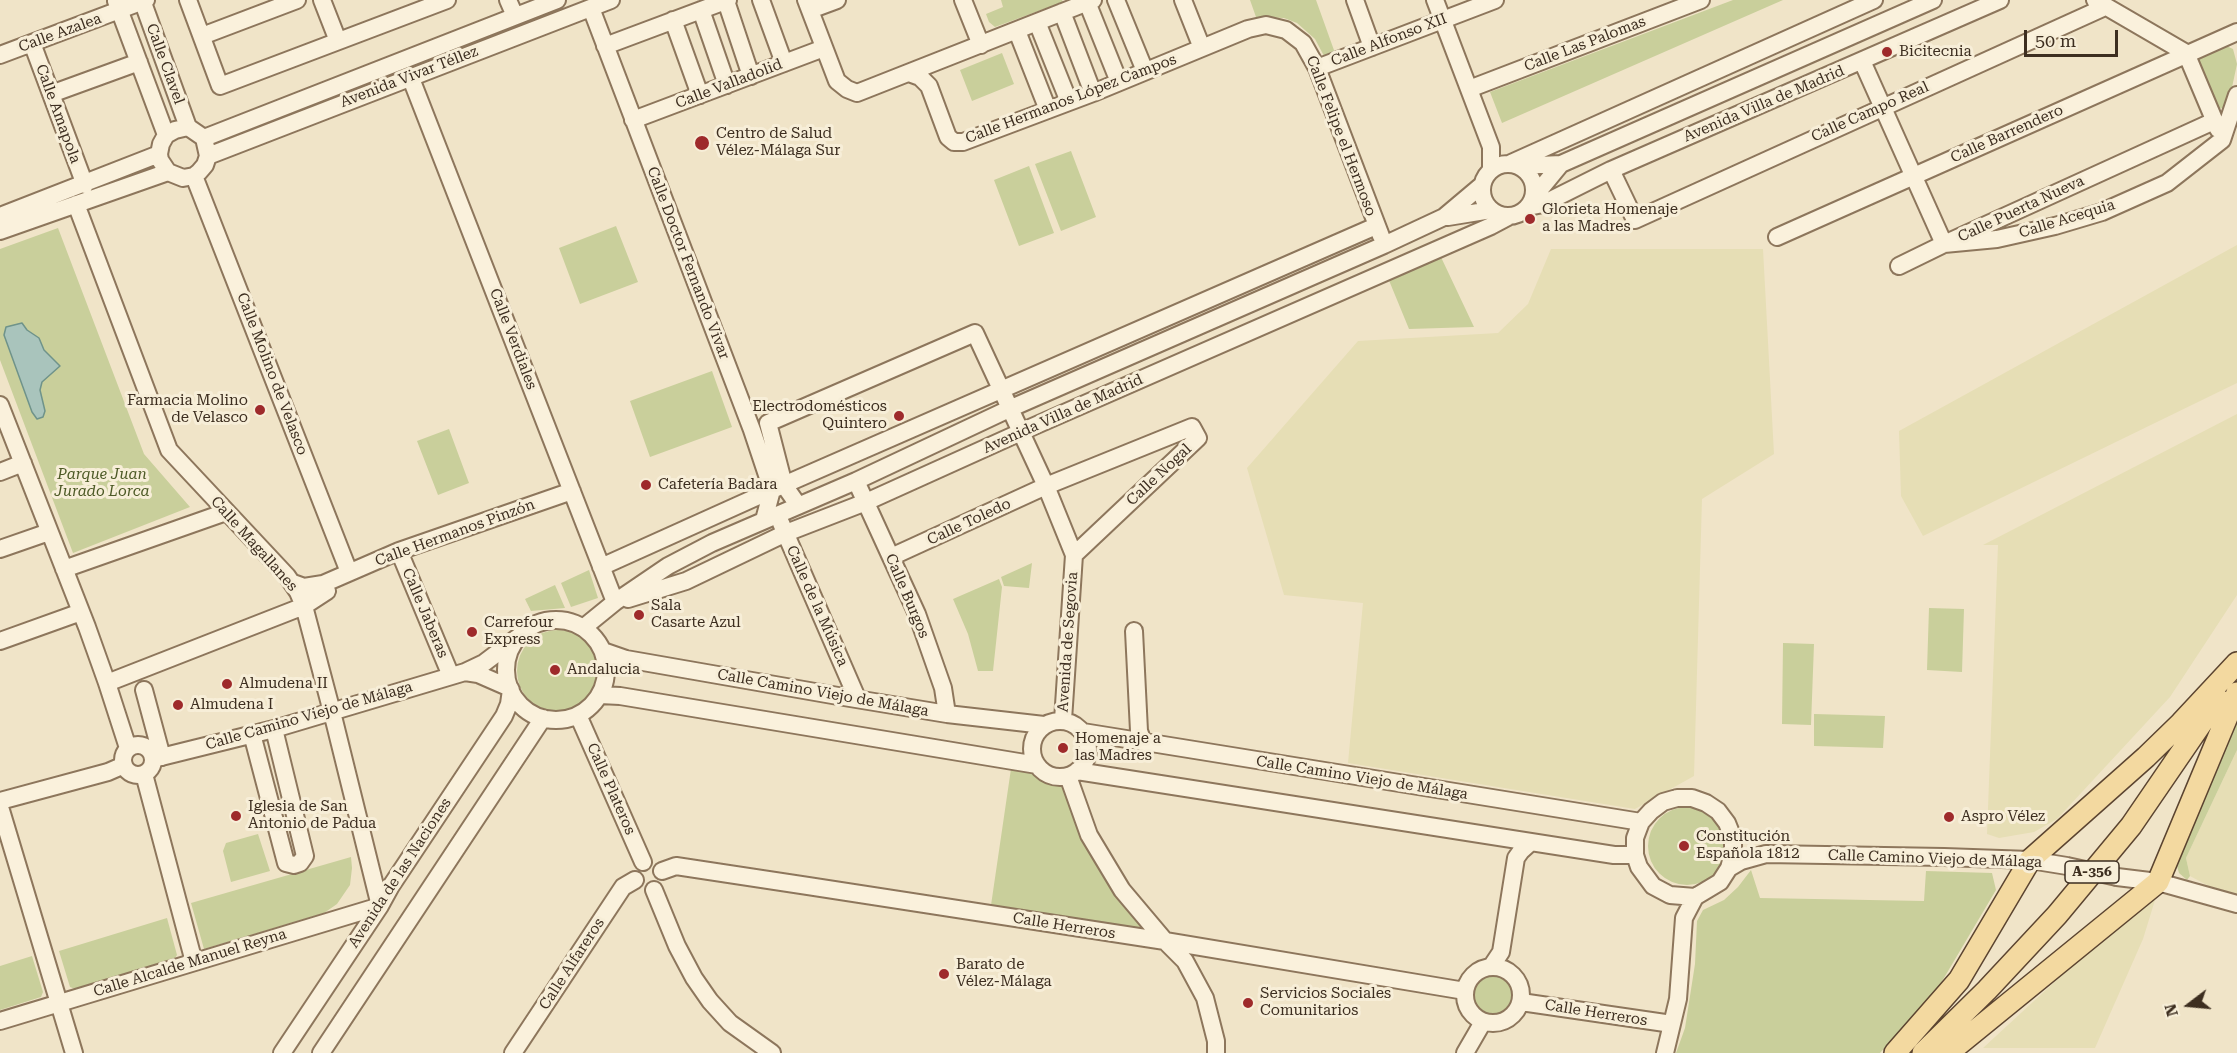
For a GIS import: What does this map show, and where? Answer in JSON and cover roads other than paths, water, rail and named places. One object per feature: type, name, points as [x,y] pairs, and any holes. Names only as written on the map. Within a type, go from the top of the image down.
[{"type":"main road","points":[[1895,1053],[1959,980],[2030,860],[2146,757],[2237,663]]},
{"type":"main road","name":"A-356","points":[[1923,1053],[1987,990],[2057,915],[2131,826],[2237,671]]},
{"type":"main road","points":[[1948,1053],[2158,882],[2237,693]]},
{"type":"street","name":"Calle Clavel","points":[[166,135],[117,5],[144,0],[188,127]]},
{"type":"street","points":[[188,0],[220,86],[447,0]]},
{"type":"street","points":[[202,36],[297,0]]},
{"type":"street","points":[[322,0],[338,41]]},
{"type":"street","points":[[508,0],[514,16]]},
{"type":"street","name":"Avenida Vivar Téllez","points":[[204,138],[557,0]]},
{"type":"street","name":"Avenida Vivar Téllez","points":[[208,156],[611,0]]},
{"type":"street","points":[[605,46],[727,0],[751,76]]},
{"type":"street","points":[[761,0],[784,63]]},
{"type":"street","points":[[837,0],[808,5],[837,81],[857,93],[1090,1],[1119,82]]},
{"type":"street","points":[[963,0],[981,45]]},
{"type":"street","points":[[1116,0],[1145,71]]},
{"type":"street","points":[[1183,0],[1202,48]]},
{"type":"street","points":[[1355,0],[1372,47]]},
{"type":"street","points":[[1436,0],[1491,147],[1530,177],[1534,187],[1531,202]]},
{"type":"street","name":"Calle Alfonso XII","points":[[1317,68],[1495,0]]},
{"type":"street","name":"Calle Las Palomas","points":[[1469,89],[1701,0]]},
{"type":"street","points":[[1832,0],[1839,16]]},
{"type":"street","points":[[1512,165],[1874,0]]},
{"type":"street","points":[[1444,218],[1498,166],[1561,164],[1933,0]]},
{"type":"street","name":"Avenida Villa de Madrid","points":[[1531,202],[1543,204],[1611,170],[2000,0]]},
{"type":"street","points":[[2100,3],[2186,53],[2222,140]]},
{"type":"street","name":"Calle Campo Real","points":[[1611,170],[1635,220],[2100,3]]},
{"type":"street","name":"Calle Azalea","points":[[0,55],[117,5]]},
{"type":"street","name":"Calle Doctor Fernando Vivar","points":[[591,8],[752,430],[778,488]]},
{"type":"street","points":[[700,10],[727,85]]},
{"type":"street","points":[[1062,12],[1093,93]]},
{"type":"street","points":[[673,21],[700,95]]},
{"type":"street","points":[[1037,22],[1069,102]]},
{"type":"street","name":"Calle Felipe el Hermoso","points":[[1202,48],[1248,29],[1266,25],[1286,30],[1303,43],[1317,68],[1384,245]]},
{"type":"street","points":[[1017,31],[1048,110]]},
{"type":"street","name":"Calle Barrendero","points":[[1778,237],[2237,32]]},
{"type":"street","name":"Calle Amapola","points":[[32,43],[85,184]]},
{"type":"street","name":"Calle Valladolid","points":[[633,120],[824,48]]},
{"type":"street","name":"Calle Hermanos López Campos","points":[[909,73],[920,77],[929,87],[948,137],[954,142],[963,142],[1093,93],[1202,48]]},
{"type":"street","points":[[51,94],[139,62]]},
{"type":"street","name":"Calle Puerta Nueva","points":[[1862,62],[1944,244],[2214,121]]},
{"type":"street","name":"Calle Verdiales","points":[[410,76],[615,602]]},
{"type":"street","points":[[2222,140],[2237,95]]},
{"type":"street","points":[[0,231],[168,172],[183,178],[194,176],[205,165],[208,156],[204,138],[188,127],[166,135],[159,154],[168,172]]},
{"type":"street","name":"Calle Acequia","points":[[1899,266],[1944,244],[1997,239],[2055,226],[2102,212],[2167,183],[2222,140]]},
{"type":"street","points":[[1491,147],[1484,200],[1491,210],[1500,216],[1508,217],[1522,212],[1561,164]]},
{"type":"street","points":[[0,216],[159,154]]},
{"type":"street","name":"Calle Molino de Velasco","points":[[194,176],[344,575]]},
{"type":"street","name":"Calle Magallanes","points":[[76,204],[169,450],[293,583],[304,606],[381,906]]},
{"type":"street","points":[[583,628],[615,602],[668,566],[770,517],[856,481],[1009,409],[1444,218],[1491,210]]},
{"type":"street","name":"Avenida Villa de Madrid","points":[[615,602],[686,580],[786,533],[866,502],[1508,217]]},
{"type":"street","points":[[602,567],[1376,226]]},
{"type":"street","name":"Avenida de Segovia","points":[[778,488],[768,423],[975,333],[1046,486],[1074,555],[1063,720]]},
{"type":"street","points":[[0,405],[81,612],[128,748]]},
{"type":"street","name":"Calle Nogal","points":[[1046,486],[1192,427],[1198,438],[1074,555]]},
{"type":"street","points":[[0,472],[23,464]]},
{"type":"street","name":"Calle Burgos","points":[[856,481],[917,614],[943,688],[947,714]]},
{"type":"street","name":"Calle Toledo","points":[[891,557],[1046,486]]},
{"type":"street","points":[[778,488],[798,505]]},
{"type":"street","points":[[770,517],[778,488]]},
{"type":"street","name":"Calle Hermanos Pinzón","points":[[293,583],[303,587],[312,587],[399,551],[572,491]]},
{"type":"street","points":[[64,569],[226,512]]},
{"type":"street","name":"Calle de la Música","points":[[770,517],[786,533],[857,698]]},
{"type":"street","points":[[0,549],[49,532]]},
{"type":"street","name":"Calle Jaberas","points":[[399,551],[458,674]]},
{"type":"street","points":[[107,683],[304,606],[327,591],[344,575]]},
{"type":"street","points":[[312,637],[317,615],[327,591]]},
{"type":"street","points":[[0,641],[81,612]]},
{"type":"street","points":[[570,621],[583,628],[595,638],[603,651],[606,666],[605,681],[600,695],[590,707],[578,715],[555,720],[529,712],[518,702],[510,689],[507,665],[510,651],[517,638],[528,628],[541,622],[570,621]]},
{"type":"street","points":[[1134,631],[1139,731],[1143,742]]},
{"type":"street","name":"Calle Camino Viejo de Málaga","points":[[153,763],[458,674],[493,657],[517,638]]},
{"type":"street","name":"Calle Camino Viejo de Málaga","points":[[603,651],[626,659],[838,696],[947,714],[1044,725]]},
{"type":"street","points":[[458,674],[478,674],[510,689]]},
{"type":"street","name":"Avenida de las Naciones","points":[[282,1053],[381,906],[391,886],[504,716],[509,704],[510,689]]},
{"type":"street","points":[[144,690],[153,763]]},
{"type":"street","points":[[600,695],[620,696],[1037,765]]},
{"type":"street","name":"Calle Plateros","points":[[578,715],[643,862]]},
{"type":"street","points":[[321,1053],[543,718]]},
{"type":"street","points":[[1073,774],[1084,763],[1088,753],[1087,741],[1083,732],[1074,724],[1063,720],[1044,725],[1036,733],[1032,743],[1032,754],[1037,765],[1045,773],[1056,777],[1073,774],[1614,855],[1635,855]]},
{"type":"street","points":[[252,734],[286,863],[294,865],[300,863],[305,856],[274,729]]},
{"type":"street","name":"Calle Camino Viejo de Málaga","points":[[1083,732],[1641,822]]},
{"type":"street","points":[[153,763],[130,773],[124,765],[123,756],[128,748],[135,744],[151,751],[194,962]]},
{"type":"street","points":[[0,801],[108,772],[124,765]]},
{"type":"street","points":[[1073,774],[1089,835],[1122,890],[1185,961],[1205,998],[1216,1041],[1216,1053]]},
{"type":"street","points":[[1665,1053],[1678,999],[1684,918],[1695,897],[1720,882],[1729,868],[1733,853],[1733,838],[1727,823],[1718,811],[1692,798],[1677,798],[1663,802],[1650,811],[1641,822],[1635,838],[1635,855],[1645,877],[1653,886],[1670,895],[1695,897]]},
{"type":"street","points":[[0,807],[74,1053]]},
{"type":"street","points":[[1497,837],[1506,842],[1516,858]]},
{"type":"street","name":"Calle Camino Viejo de Málaga","points":[[1733,838],[1766,854]]},
{"type":"street","points":[[1498,968],[1516,858],[1521,850],[1531,842]]},
{"type":"street","name":"Calle Camino Viejo de Málaga","points":[[1729,868],[1741,861],[1766,854],[2030,860],[2117,877],[2158,882],[2237,904]]},
{"type":"street","points":[[643,862],[656,863],[662,871],[663,882],[654,890],[641,888],[635,880],[636,869],[643,862]]},
{"type":"street","name":"Calle Herreros","points":[[662,871],[676,867],[1165,941],[1465,991]]},
{"type":"street","name":"Calle Alfareros","points":[[513,1053],[623,887],[635,880]]},
{"type":"street","points":[[654,890],[677,946],[694,978],[710,1001],[730,1023],[771,1053]]},
{"type":"street","points":[[1670,895],[1684,918]]},
{"type":"street","name":"Calle Alcalde Manuel Reyna","points":[[0,1021],[381,906]]},
{"type":"street","points":[[1498,968],[1513,975],[1519,983],[1521,1002],[1511,1018],[1492,1024],[1483,1022],[1468,1010],[1465,991],[1474,974],[1482,969],[1498,968]]},
{"type":"street","name":"Calle Herreros","points":[[1521,1002],[1672,1024]]},
{"type":"street","points":[[1466,1053],[1483,1022]]},
{"type":"water","points":[[22,323],[27,330],[39,338],[44,350],[60,366],[42,382],[40,390],[45,411],[43,417],[37,419],[32,412],[4,335],[6,327]]},
{"type":"place","name":"Bicitecnia","points":[[1887,52]]},
{"type":"place","name":"Centro de Salud Vélez-Málaga Sur","points":[[702,143]]},
{"type":"place","name":"Glorieta Homenaje a las Madres","points":[[1530,219]]},
{"type":"place","name":"Farmacia Molino de Velasco","points":[[260,410]]},
{"type":"place","name":"Electrodomésticos Quintero","points":[[899,416]]},
{"type":"place","name":"Cafetería Badara","points":[[646,485]]},
{"type":"place","name":"Sala Casarte Azul","points":[[639,615]]},
{"type":"place","name":"Carrefour Express","points":[[472,632]]},
{"type":"place","name":"Andalucia","points":[[555,670]]},
{"type":"place","name":"Almudena II","points":[[227,684]]},
{"type":"place","name":"Almudena I","points":[[178,705]]},
{"type":"place","name":"Homenaje a las Madres","points":[[1063,748]]},
{"type":"place","name":"Iglesia de San Antonio de Padua","points":[[236,816]]},
{"type":"place","name":"Aspro Vélez","points":[[1949,817]]},
{"type":"place","name":"Constitución Española 1812","points":[[1684,846]]},
{"type":"place","name":"Barato de Vélez-Málaga","points":[[944,974]]},
{"type":"place","name":"Servicios Sociales Comunitarios","points":[[1248,1003]]},
{"type":"park label","name":"Parque Juan Jurado Lorca","points":[[102,484]]}]
